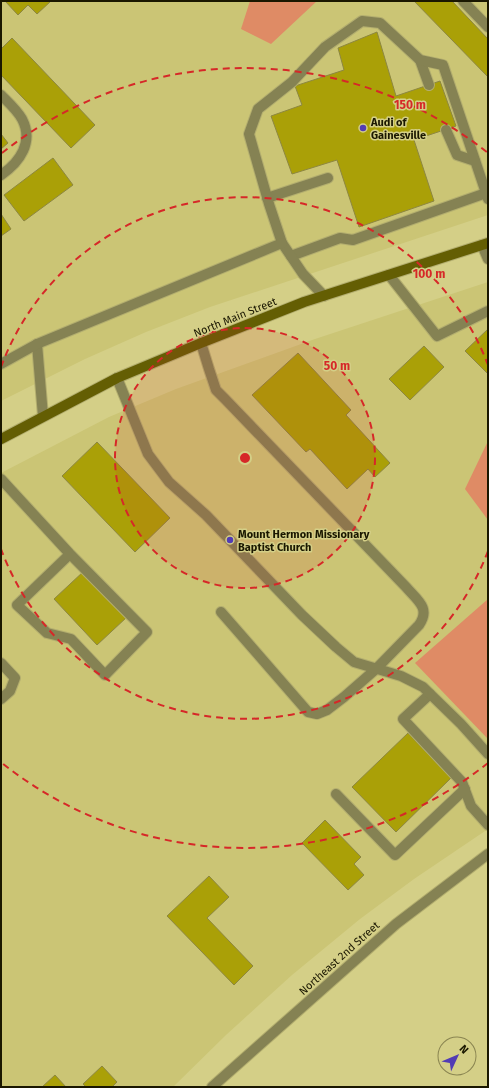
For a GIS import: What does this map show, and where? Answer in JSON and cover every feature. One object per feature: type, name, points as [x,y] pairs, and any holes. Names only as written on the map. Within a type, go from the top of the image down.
[{"type":"main road","name":"North Main Street","points":[[1,439],[117,378],[201,343],[304,302],[485,244]]},
{"type":"street","points":[[463,1],[488,28]]},
{"type":"street","points":[[324,296],[303,274],[282,243],[267,198],[249,134],[258,109],[292,82],[325,47],[362,21],[380,23],[420,60],[429,85]]},
{"type":"street","points":[[291,256],[340,238],[353,240],[487,196],[443,65],[420,60]]},
{"type":"street","points":[[1,95],[15,109],[22,119],[26,130],[24,150],[14,164],[1,175]]},
{"type":"street","points":[[446,130],[457,155],[475,160]]},
{"type":"street","points":[[267,198],[328,178]]},
{"type":"street","points":[[1,364],[37,344],[282,243]]},
{"type":"street","points":[[485,244],[488,259]]},
{"type":"street","points":[[389,275],[437,336],[488,311]]},
{"type":"street","points":[[201,343],[213,382],[220,395],[392,573],[422,605],[424,612],[423,619],[419,624],[376,669],[327,710],[317,714],[308,712],[220,612]]},
{"type":"street","points":[[37,344],[43,416]]},
{"type":"street","points":[[117,378],[148,454],[169,482],[206,515],[302,615],[336,648],[354,662],[401,676],[422,687],[461,724],[488,754]]},
{"type":"street","points":[[1,479],[70,554],[147,632],[105,675],[71,639],[47,633],[17,605],[70,554]]},
{"type":"street","points":[[1,663],[15,678],[10,691],[1,699]]},
{"type":"street","points":[[430,694],[403,719],[462,782],[471,806],[488,825]]},
{"type":"street","points":[[336,794],[395,855],[465,789]]},
{"type":"street","name":"Northeast 2nd Street","points":[[213,1087],[396,924],[488,854]]},
{"type":"shaded area","points":[[1,1],[488,1],[488,215],[210,307],[146,332],[85,359],[1,401]]},
{"type":"shaded area","points":[[250,1],[317,1],[271,44],[241,29]]},
{"type":"shaded area","points":[[488,282],[488,829],[414,879],[360,919],[292,975],[226,1035],[173,1087],[1,1087],[1,473],[109,417],[176,389],[315,339]]},
{"type":"shaded area","points":[[488,441],[488,520],[465,489]]},
{"type":"shaded area","points":[[488,599],[488,739],[415,663]]},
{"type":"building","points":[[5,1],[51,1],[37,14],[28,5],[18,15]]},
{"type":"building","points":[[414,1],[452,1],[488,39],[488,77]]},
{"type":"building","name":"Audi of Gainesville","points":[[377,32],[396,96],[440,81],[456,126],[414,140],[434,201],[359,227],[337,160],[292,174],[271,116],[302,105],[295,86],[344,70],[338,48]]},
{"type":"building","points":[[12,38],[95,125],[71,148],[1,75],[1,49]]},
{"type":"building","points":[[1,134],[8,143],[1,149]]},
{"type":"building","points":[[53,158],[73,185],[24,221],[4,195]]},
{"type":"building","points":[[1,214],[11,229],[1,236]]},
{"type":"building","points":[[488,329],[488,374],[465,351]]},
{"type":"building","points":[[424,346],[444,367],[410,400],[389,379]]},
{"type":"building","points":[[298,353],[351,410],[346,415],[390,463],[375,477],[368,469],[347,489],[310,449],[306,452],[252,395]]},
{"type":"building","points":[[97,442],[170,518],[135,552],[62,476]]},
{"type":"building","points":[[84,571],[127,617],[97,645],[54,599]]},
{"type":"building","points":[[408,733],[451,778],[396,832],[352,787]]},
{"type":"building","points":[[325,820],[361,857],[354,864],[364,875],[348,890],[302,843]]},
{"type":"building","points":[[209,876],[229,897],[207,918],[253,966],[234,985],[167,916]]},
{"type":"building","points":[[102,1066],[117,1082],[112,1087],[86,1087],[83,1084]]},
{"type":"building","points":[[55,1075],[66,1087],[42,1087]]},
{"type":"place","name":"Audi of Gainesville","points":[[363,128]]},
{"type":"place","name":"Mount Hermon Missionary Baptist Church","points":[[230,540]]}]
